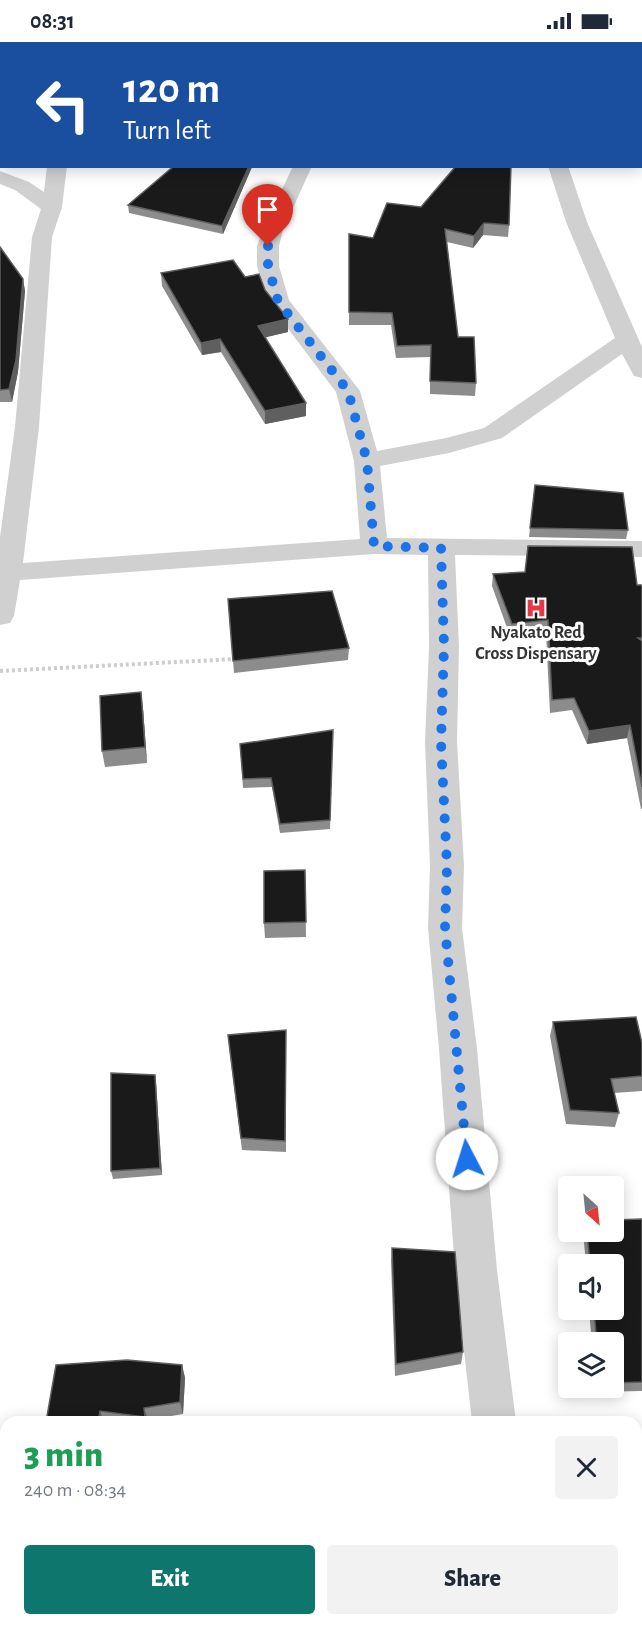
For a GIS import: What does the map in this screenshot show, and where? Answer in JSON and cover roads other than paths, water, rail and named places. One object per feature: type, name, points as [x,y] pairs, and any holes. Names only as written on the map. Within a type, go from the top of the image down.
[{"type":"street","points":[[0,616],[4,573],[28,430],[42,237],[52,207],[57,168]]},
{"type":"street","points":[[302,168],[273,230],[268,246],[268,266],[278,301],[348,391],[367,461],[374,546]]},
{"type":"street","points":[[559,168],[592,260],[627,325],[642,371]]},
{"type":"street","points":[[0,177],[22,186],[52,207]]},
{"type":"street","points":[[367,461],[449,445],[493,433],[627,325]]},
{"type":"street","points":[[4,573],[374,546],[642,549]]},
{"type":"street","points":[[441,548],[444,646],[441,742],[447,866],[445,928],[459,1060],[476,1270],[493,1416]]},
{"type":"place","name":"Nyakato Red Cross Dispensary","points":[[536,608]]}]
